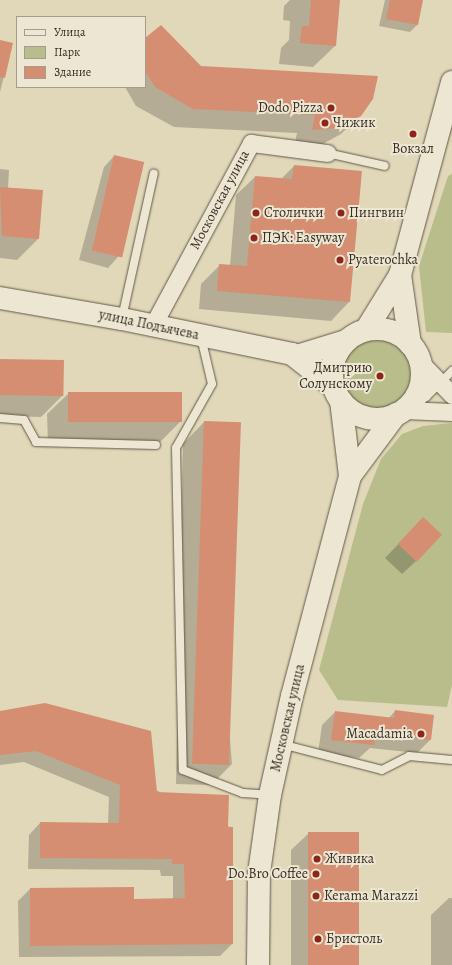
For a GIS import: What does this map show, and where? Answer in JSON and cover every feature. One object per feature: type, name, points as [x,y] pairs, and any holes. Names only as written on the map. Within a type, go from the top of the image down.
[{"type":"main road","name":"Московская улица","points":[[258,965],[259,873],[270,795],[280,744],[350,476],[333,362],[346,341],[366,330],[400,275],[452,82]]},
{"type":"main road","name":"Московская улица","points":[[350,476],[420,388],[416,353],[400,275]]},
{"type":"main road","name":"улица Подъячева","points":[[0,298],[122,318],[297,356],[346,341]]},
{"type":"main road","points":[[366,330],[392,331],[416,353]]},
{"type":"main road","name":"улица Подъячева","points":[[297,356],[338,394]]},
{"type":"main road","points":[[338,394],[361,416],[376,419],[400,412]]},
{"type":"street","name":"Московская улица","points":[[153,325],[251,143],[327,153]]},
{"type":"street","points":[[416,353],[448,383]]},
{"type":"street","points":[[400,412],[452,412]]},
{"type":"lane","points":[[327,153],[385,166]]},
{"type":"lane","points":[[122,318],[154,173]]},
{"type":"lane","points":[[201,336],[212,384],[176,448],[183,770],[243,793],[270,795]]},
{"type":"lane","points":[[400,412],[448,383]]},
{"type":"lane","points":[[0,418],[24,420],[36,442],[156,445]]},
{"type":"lane","points":[[280,744],[382,770],[409,756],[452,760]]},
{"type":"green space","points":[[452,174],[452,333],[426,332],[419,266],[448,176]]},
{"type":"green space","points":[[377,335],[392,338],[405,346],[413,359],[416,374],[413,389],[405,402],[392,410],[377,413],[362,410],[349,402],[341,389],[338,374],[341,359],[349,346],[362,338]]},
{"type":"green space","points":[[452,423],[452,685],[447,707],[338,700],[319,670],[363,504],[381,459],[402,434],[423,426]]},
{"type":"building","points":[[311,0],[340,0],[336,46],[300,43],[302,26],[309,26]]},
{"type":"building","points":[[390,0],[423,0],[418,25],[386,19]]},
{"type":"building","points":[[161,25],[201,66],[378,76],[373,99],[361,116],[339,128],[312,130],[315,115],[193,109],[155,87],[146,73],[146,37]]},
{"type":"building","points":[[0,40],[13,43],[5,78],[0,77]]},
{"type":"building","points":[[114,155],[144,162],[122,257],[92,250]]},
{"type":"building","points":[[294,165],[362,171],[350,302],[217,291],[219,264],[247,266],[255,176],[292,179]]},
{"type":"building","points":[[0,187],[43,190],[39,239],[2,236]]},
{"type":"building","points":[[0,359],[64,360],[63,396],[0,395]]},
{"type":"building","points":[[68,392],[182,392],[182,422],[68,422]]},
{"type":"building","points":[[204,421],[241,422],[229,765],[192,764]]},
{"type":"building","points":[[423,517],[442,535],[417,562],[398,544]]},
{"type":"building","points":[[45,703],[151,731],[157,792],[229,795],[228,827],[233,827],[233,944],[30,946],[30,888],[134,887],[134,899],[185,898],[184,864],[172,864],[172,859],[40,858],[40,822],[119,823],[120,785],[36,751],[0,755],[0,711]]},
{"type":"building","points":[[395,710],[434,715],[431,740],[375,734],[374,745],[331,740],[335,711],[394,718]]},
{"type":"building","points":[[308,832],[359,832],[359,965],[308,965]]},
{"type":"place","name":"Dodo Pizza","points":[[331,108]]},
{"type":"place","name":"Чижик","points":[[325,123]]},
{"type":"place","name":"Вокзал","points":[[413,134]]},
{"type":"place","name":"Столички","points":[[256,213]]},
{"type":"place","name":"Пингвин","points":[[341,213]]},
{"type":"place","name":"ПЭК: Easyway","points":[[254,238]]},
{"type":"place","name":"Pyaterochka","points":[[340,260]]},
{"type":"place","name":"Дмитрию Солунскому","points":[[380,376]]},
{"type":"place","name":"Macadamia","points":[[421,734]]},
{"type":"place","name":"Живика","points":[[317,859]]},
{"type":"place","name":"Do.Bro Coffee","points":[[316,874]]},
{"type":"place","name":"Kerama Marazzi","points":[[316,896]]},
{"type":"place","name":"Бристоль","points":[[318,939]]}]
